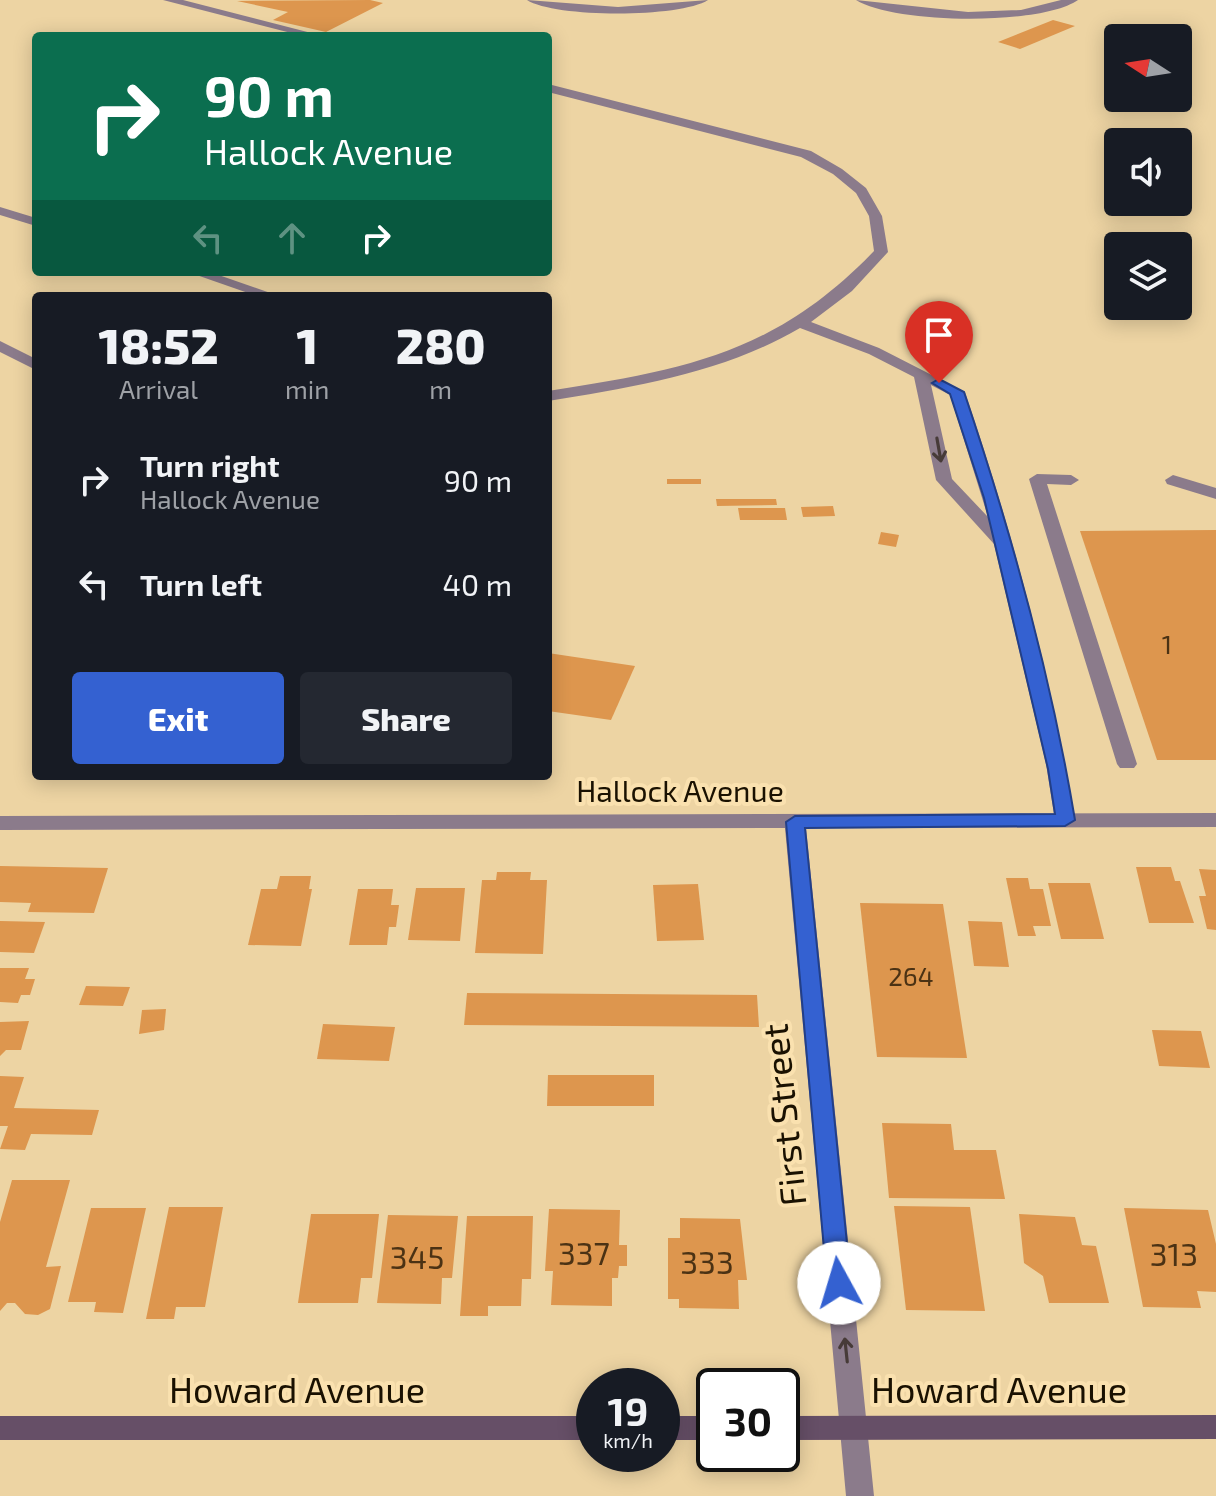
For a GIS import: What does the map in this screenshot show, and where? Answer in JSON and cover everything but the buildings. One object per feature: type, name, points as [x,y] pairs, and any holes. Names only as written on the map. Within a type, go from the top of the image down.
[{"type":"main road","name":"Howard Avenue","points":[[800,1428],[1216,1427]]},
{"type":"main road","name":"Howard Avenue","points":[[0,1428],[576,1428]]},
{"type":"street","points":[[169,0],[301,32]]},
{"type":"street","points":[[533,0],[569,7],[628,9],[702,0]]},
{"type":"street","points":[[862,0],[956,16],[1006,15],[1050,9],[1072,0]]},
{"type":"street","points":[[552,89],[806,154],[841,171],[863,190],[881,230],[881,252],[860,277],[799,323],[735,357],[663,378],[552,395]]},
{"type":"street","points":[[0,211],[32,221]]},
{"type":"street","points":[[208,276],[259,292]]},
{"type":"street","points":[[799,323],[957,392],[992,498],[1057,769],[1065,820]]},
{"type":"street","points":[[0,346],[32,363]]},
{"type":"street","points":[[921,375],[944,480],[1003,543]]},
{"type":"street","points":[[552,383],[577,392]]},
{"type":"street","points":[[1071,480],[1037,479],[1127,764]]},
{"type":"street","points":[[1173,480],[1216,494]]},
{"type":"street","name":"Hallock Avenue","points":[[0,823],[1216,820]]},
{"type":"street","name":"First Street","points":[[795,822],[860,1496]]},
{"type":"route","points":[[839,1283],[795,822],[1065,820],[1057,769],[992,498],[957,392],[939,383]]}]
